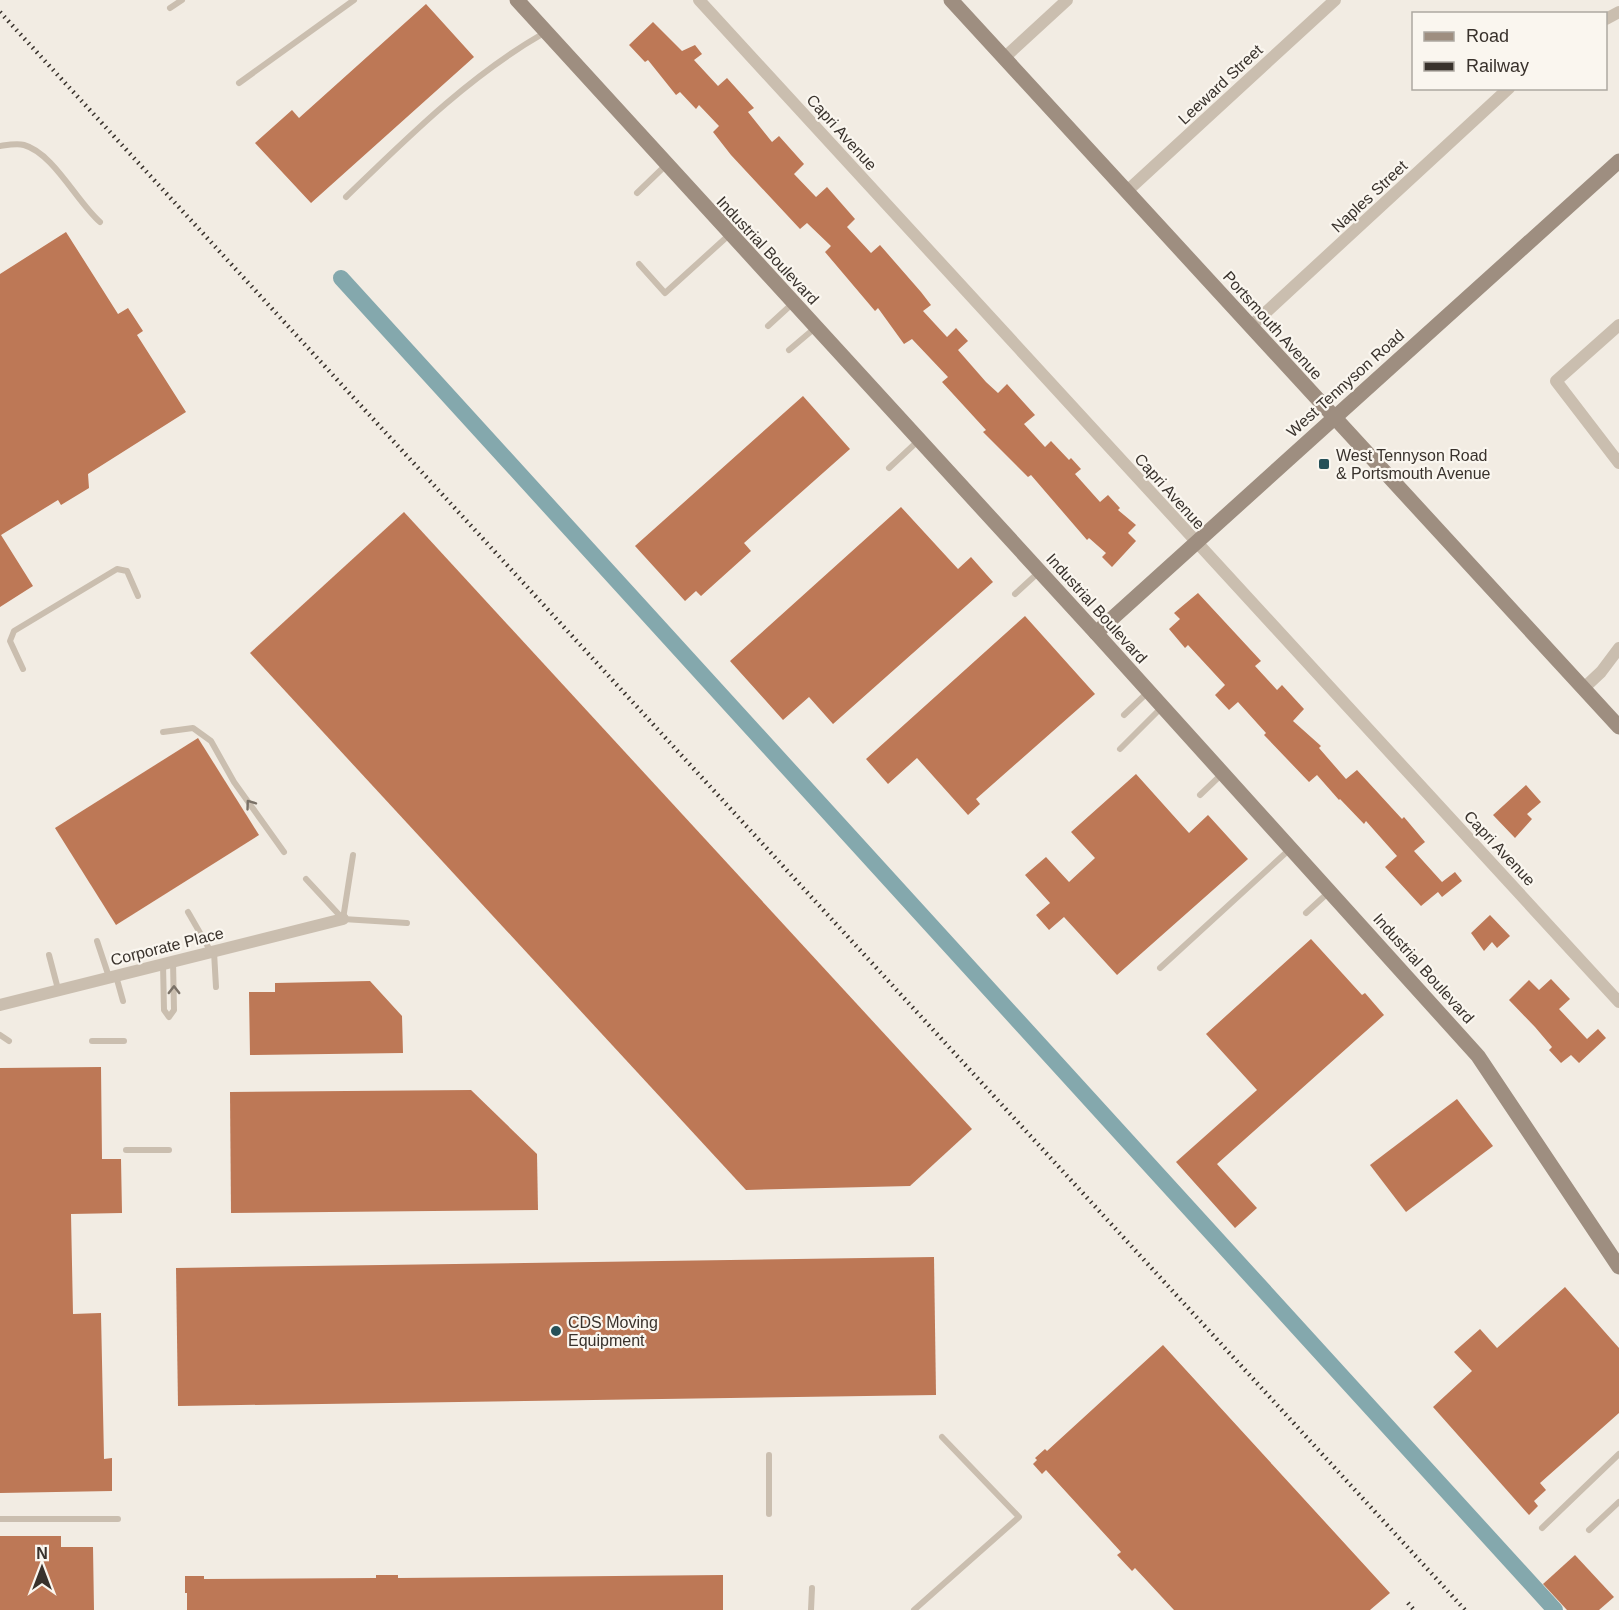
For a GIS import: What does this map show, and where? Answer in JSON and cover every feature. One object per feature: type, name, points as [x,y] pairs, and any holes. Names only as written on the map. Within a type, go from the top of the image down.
[{"type":"main road","name":"Industrial Boulevard","points":[[517,0],[544,33],[1292,848],[1478,1056],[1619,1267]]},
{"type":"main road","name":"Portsmouth Avenue","points":[[951,0],[1333,418],[1585,687],[1619,727]]},
{"type":"main road","name":"West Tennyson Road","points":[[1096,633],[1619,161]]},
{"type":"street","name":"Capri Avenue","points":[[699,0],[1619,1002]]},
{"type":"street","points":[[1004,58],[1067,0]]},
{"type":"street","name":"Leeward Street","points":[[1126,192],[1335,0]]},
{"type":"street","name":"Naples Street","points":[[1251,327],[1507,90]]},
{"type":"street","points":[[1619,325],[1556,381],[1619,463]]},
{"type":"street","points":[[1585,687],[1601,672],[1619,648]]},
{"type":"street","name":"Corporate Place","points":[[0,1005],[343,919]]},
{"type":"lane","points":[[170,8],[182,0]]},
{"type":"lane","points":[[239,83],[354,0]]},
{"type":"lane","points":[[346,197],[430,116],[509,53],[544,33]]},
{"type":"lane","points":[[0,146],[23,144],[47,160],[79,201],[100,222]]},
{"type":"lane","points":[[637,193],[666,165]]},
{"type":"lane","points":[[639,264],[665,293],[729,235]]},
{"type":"lane","points":[[768,326],[793,303]]},
{"type":"lane","points":[[789,350],[815,328]]},
{"type":"lane","points":[[889,468],[919,440]]},
{"type":"lane","points":[[23,669],[10,641],[14,631],[117,569],[127,571],[138,596]]},
{"type":"lane","points":[[1015,594],[1039,571]]},
{"type":"lane","points":[[1124,715],[1149,692]]},
{"type":"lane","points":[[1120,748],[1162,706]]},
{"type":"lane","points":[[163,732],[193,728],[211,741],[234,782],[284,852]]},
{"type":"lane","points":[[1200,795],[1222,773]]},
{"type":"lane","points":[[1160,968],[1292,848]]},
{"type":"lane","points":[[343,919],[352,855]]},
{"type":"lane","points":[[306,879],[343,919],[407,922]]},
{"type":"lane","points":[[1306,914],[1330,891]]},
{"type":"lane","points":[[188,912],[213,952],[216,987]]},
{"type":"lane","points":[[97,941],[123,1001]]},
{"type":"lane","points":[[49,955],[58,989]]},
{"type":"lane","points":[[168,962],[174,1007],[169,1017],[164,1010],[168,962]]},
{"type":"lane","points":[[0,1035],[9,1041]]},
{"type":"lane","points":[[92,1041],[124,1041]]},
{"type":"lane","points":[[126,1150],[169,1150]]},
{"type":"lane","points":[[914,1610],[1019,1517],[942,1437]]},
{"type":"lane","points":[[1542,1528],[1619,1454]]},
{"type":"lane","points":[[769,1455],[769,1514]]},
{"type":"lane","points":[[1589,1530],[1619,1502]]},
{"type":"lane","points":[[0,1519],[118,1519]]},
{"type":"lane","points":[[811,1610],[812,1588]]},
{"type":"building","points":[[426,4],[474,57],[311,203],[255,143],[292,110],[299,118]]},
{"type":"building","points":[[653,22],[682,51],[695,45],[702,54],[694,60],[718,86],[727,78],[754,108],[748,112],[772,142],[779,136],[804,164],[794,174],[816,197],[827,187],[855,219],[847,227],[871,253],[880,245],[921,292],[931,305],[923,311],[947,337],[956,328],[968,341],[958,350],[986,382],[998,393],[1007,384],[1035,415],[1024,424],[1045,447],[1051,441],[1069,460],[1071,458],[1081,469],[1075,474],[1100,502],[1108,495],[1120,508],[1118,510],[1136,525],[1128,533],[1136,541],[1112,567],[1102,557],[1106,553],[1089,538],[1087,540],[1031,475],[1028,477],[983,432],[986,430],[942,382],[948,377],[912,339],[904,344],[878,308],[875,311],[825,252],[831,246],[807,223],[800,229],[731,155],[713,132],[719,126],[699,105],[696,109],[680,92],[676,95],[648,60],[645,62],[629,45]]},
{"type":"building","points":[[66,232],[118,314],[128,308],[143,331],[137,335],[186,412],[88,474],[89,488],[61,505],[58,500],[1,535],[33,586],[0,607],[0,274]]},
{"type":"building","points":[[803,396],[850,449],[744,543],[751,551],[701,596],[696,591],[685,601],[635,546]]},
{"type":"building","points":[[901,507],[958,569],[971,557],[993,582],[833,724],[809,697],[783,720],[730,661]]},
{"type":"building","points":[[404,512],[972,1129],[910,1186],[746,1190],[250,653]]},
{"type":"building","points":[[1198,593],[1261,661],[1255,666],[1277,690],[1282,685],[1304,709],[1293,721],[1321,746],[1319,748],[1346,779],[1357,770],[1402,819],[1404,817],[1425,842],[1414,851],[1442,882],[1455,872],[1462,881],[1442,897],[1438,892],[1421,906],[1385,867],[1397,856],[1366,821],[1364,824],[1317,775],[1309,782],[1264,735],[1266,733],[1238,702],[1229,710],[1215,695],[1225,685],[1188,645],[1185,648],[1169,629],[1180,619],[1174,613]]},
{"type":"building","points":[[1025,616],[1095,694],[976,799],[980,804],[968,815],[917,758],[888,784],[866,759]]},
{"type":"building","points":[[198,738],[259,835],[116,925],[55,828]]},
{"type":"building","points":[[1136,774],[1189,833],[1208,815],[1248,859],[1117,975],[1064,917],[1049,930],[1036,915],[1050,903],[1025,875],[1046,857],[1069,882],[1095,858],[1071,832]]},
{"type":"building","points":[[1526,785],[1541,802],[1527,814],[1532,819],[1515,838],[1493,815]]},
{"type":"building","points":[[1490,915],[1510,936],[1497,948],[1492,942],[1484,951],[1471,933]]},
{"type":"building","points":[[1311,939],[1362,995],[1365,993],[1384,1015],[1217,1164],[1257,1208],[1235,1228],[1176,1162],[1257,1090],[1206,1034]]},
{"type":"building","points":[[1551,979],[1570,999],[1559,1009],[1587,1039],[1598,1029],[1606,1038],[1579,1063],[1571,1055],[1561,1063],[1549,1050],[1552,1047],[1509,1000],[1529,980],[1539,990]]},
{"type":"building","points":[[370,981],[402,1016],[403,1053],[250,1055],[249,992],[275,992],[275,983]]},
{"type":"building","points":[[101,1067],[102,1159],[121,1159],[122,1213],[71,1214],[73,1314],[101,1313],[104,1459],[112,1458],[112,1491],[0,1493],[0,1068]]},
{"type":"building","points":[[471,1090],[537,1154],[538,1210],[231,1213],[230,1092]]},
{"type":"building","points":[[1457,1099],[1493,1146],[1406,1212],[1370,1165]]},
{"type":"building","name":"CDS Moving Equipment","points":[[934,1257],[936,1395],[178,1406],[176,1268]]},
{"type":"building","points":[[1565,1287],[1619,1348],[1619,1413],[1540,1483],[1546,1490],[1534,1501],[1538,1506],[1529,1515],[1433,1407],[1472,1371],[1454,1352],[1480,1329],[1497,1348]]},
{"type":"building","points":[[1163,1345],[1390,1593],[1370,1610],[1174,1610],[1135,1568],[1132,1571],[1117,1555],[1121,1552],[1046,1470],[1042,1474],[1033,1464],[1037,1460],[1035,1458],[1045,1449],[1047,1451]]},
{"type":"building","points":[[0,1536],[61,1536],[61,1547],[93,1547],[94,1610],[0,1610]]},
{"type":"building","points":[[1575,1555],[1614,1597],[1599,1610],[1567,1610],[1543,1584]]},
{"type":"building","points":[[376,1575],[398,1575],[398,1578],[723,1575],[723,1610],[187,1610],[185,1576],[204,1576],[204,1579],[376,1578]]},
{"type":"waterway","points":[[341,278],[1555,1610]]},
{"type":"railway","points":[[0,12],[1465,1610]]},
{"type":"railway","points":[[1408,1603],[1414,1610]]},
{"type":"place","name":"West Tennyson Road & Portsmouth Avenue","points":[[1324,464]]},
{"type":"place","name":"CDS Moving Equipment","points":[[556,1331]]}]
